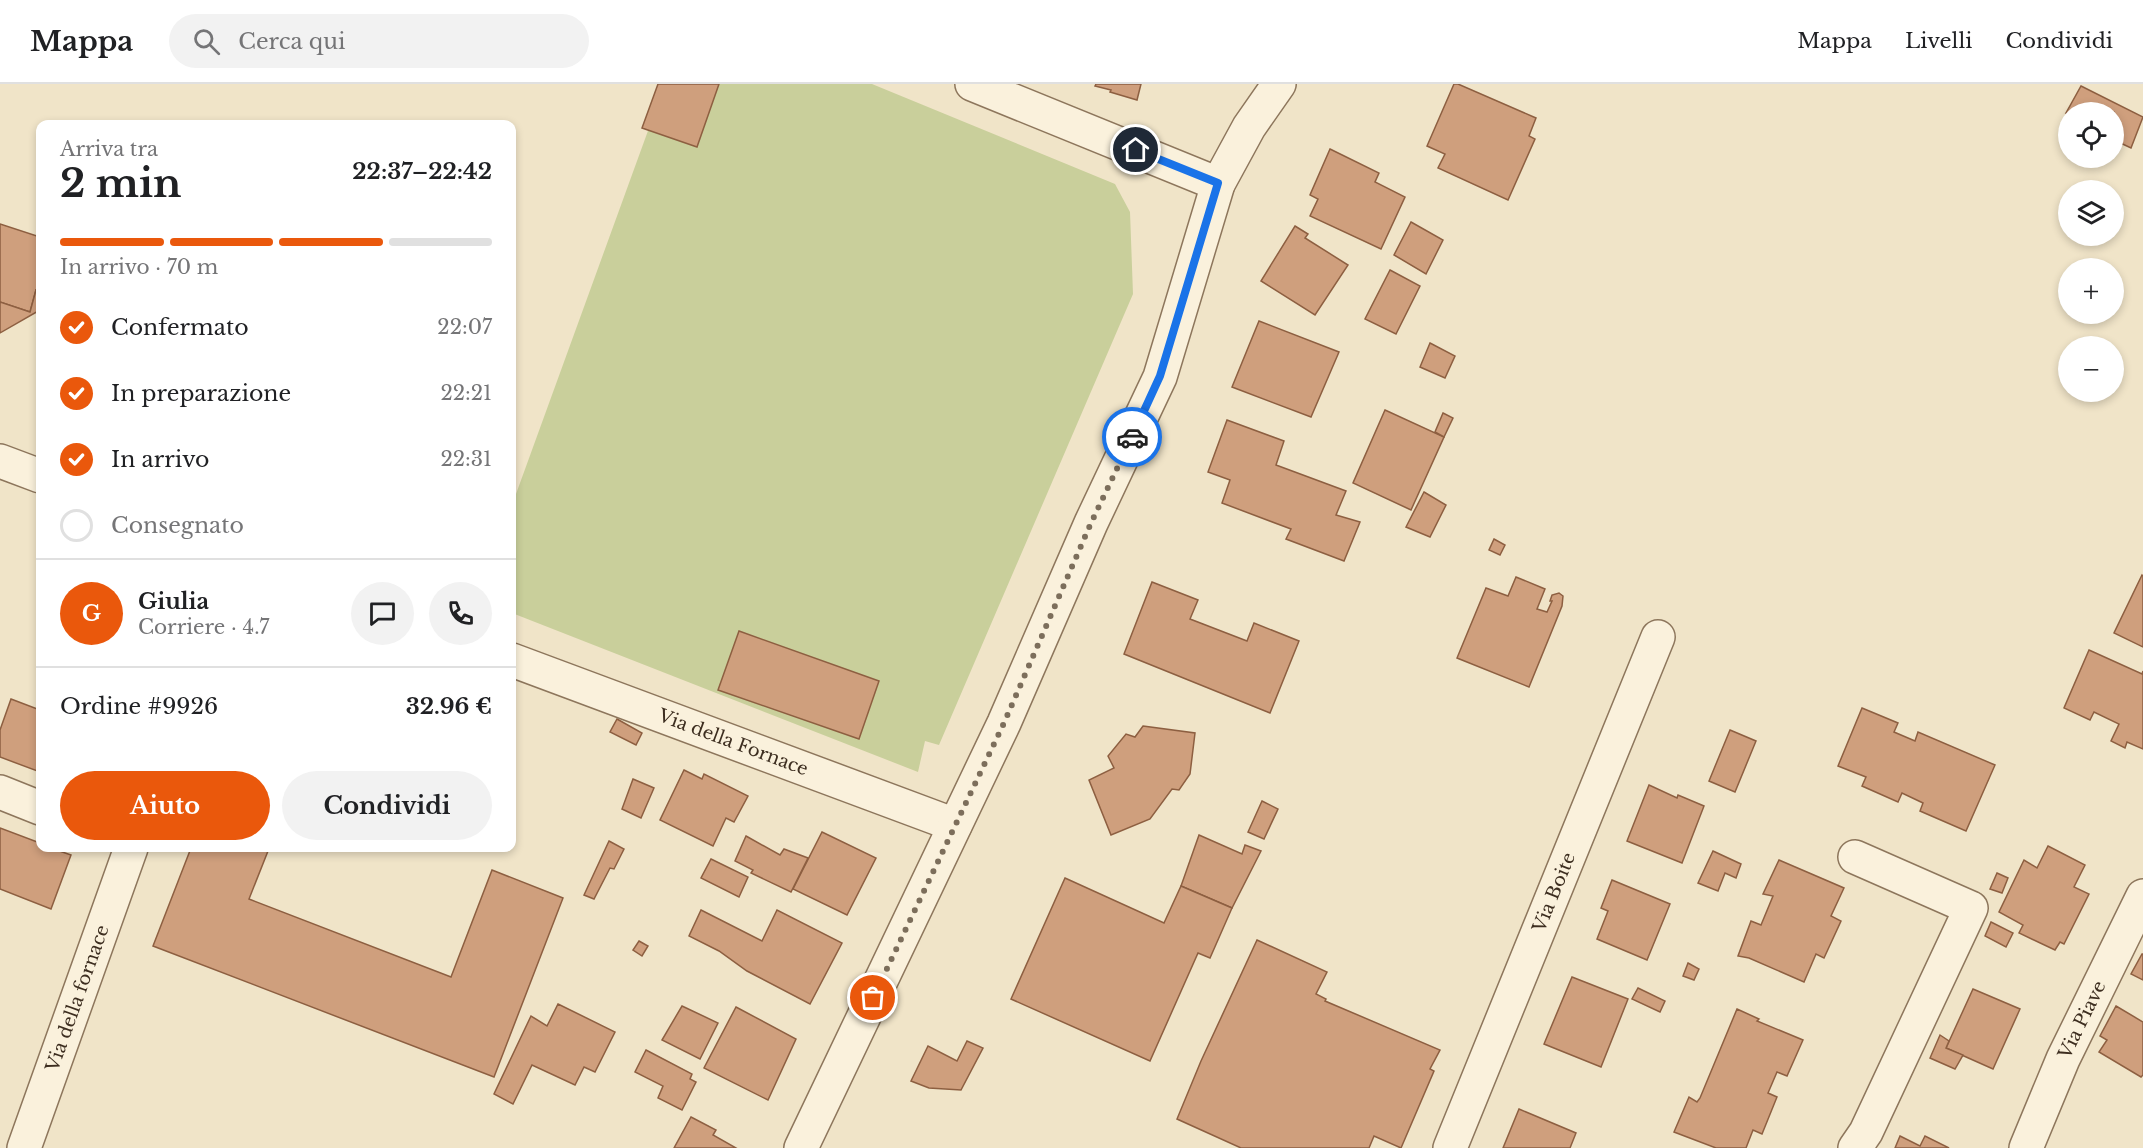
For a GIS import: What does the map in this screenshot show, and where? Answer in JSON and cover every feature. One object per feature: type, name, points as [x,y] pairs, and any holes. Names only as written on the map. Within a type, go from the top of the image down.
[{"type":"street","points":[[972,84],[1218,183]]},
{"type":"street","points":[[801,1148],[1004,723],[1091,523],[1160,376],[1218,183],[1249,127],[1279,84]]},
{"type":"street","points":[[0,461],[36,474]]},
{"type":"street","name":"Via Boite","points":[[1450,1148],[1658,637]]},
{"type":"street","name":"Via della Fornace","points":[[516,661],[955,825]]},
{"type":"street","points":[[0,792],[36,806]]},
{"type":"street","name":"Via della fornace","points":[[24,1148],[130,852]]},
{"type":"street","points":[[1855,857],[1971,908],[1866,1132],[1855,1148]]},
{"type":"street","name":"Via Piave","points":[[2026,1148],[2063,1059],[2143,896]]},
{"type":"green space","points":[[665,84],[872,84],[1115,184],[1130,212],[1133,294],[939,745],[925,741],[918,772],[516,615],[516,494]]},
{"type":"building","points":[[658,84],[719,84],[697,147],[642,128]]},
{"type":"building","points":[[1096,84],[1141,84],[1137,100],[1110,92],[1111,90],[1095,86]]},
{"type":"building","points":[[1454,84],[1536,118],[1529,136],[1535,139],[1508,200],[1438,168],[1445,154],[1427,146]]},
{"type":"building","points":[[2081,86],[2113,102],[2072,102]]},
{"type":"building","points":[[2124,108],[2143,117],[2131,148],[2124,145]]},
{"type":"building","points":[[1330,149],[1379,173],[1375,182],[1405,197],[1381,249],[1310,216],[1318,199],[1310,195]]},
{"type":"building","points":[[1411,222],[1443,240],[1426,274],[1394,255]]},
{"type":"building","points":[[0,224],[36,236],[36,290],[30,312],[0,302]]},
{"type":"building","points":[[1295,226],[1308,234],[1305,238],[1348,265],[1315,315],[1261,281]]},
{"type":"building","points":[[1390,270],[1420,286],[1396,334],[1365,319]]},
{"type":"building","points":[[36,290],[36,312],[0,333],[0,302],[30,312]]},
{"type":"building","points":[[1259,321],[1339,352],[1311,417],[1232,387]]},
{"type":"building","points":[[1430,343],[1455,356],[1445,378],[1420,367]]},
{"type":"building","points":[[1385,410],[1444,437],[1411,510],[1353,483]]},
{"type":"building","points":[[1443,413],[1453,418],[1444,437],[1435,432]]},
{"type":"building","points":[[1227,420],[1284,441],[1276,465],[1346,491],[1336,515],[1360,522],[1344,561],[1286,539],[1291,529],[1222,503],[1230,480],[1208,472]]},
{"type":"building","points":[[1424,492],[1446,505],[1430,537],[1406,527]]},
{"type":"building","points":[[1494,539],[1505,545],[1500,555],[1489,550]]},
{"type":"building","points":[[2143,576],[2143,647],[2114,633]]},
{"type":"building","points":[[1516,577],[1545,589],[1537,609],[1547,612],[1552,595],[1559,593],[1563,596],[1562,606],[1529,687],[1457,658],[1486,588],[1508,596]]},
{"type":"building","points":[[1152,582],[1198,600],[1190,619],[1247,641],[1254,623],[1299,641],[1270,713],[1124,654]]},
{"type":"building","points":[[739,631],[879,681],[859,739],[718,690]]},
{"type":"building","points":[[2089,650],[2142,674],[2143,671],[2143,749],[2127,742],[2125,748],[2111,741],[2119,724],[2094,712],[2090,720],[2064,708]]},
{"type":"building","points":[[11,699],[36,708],[36,770],[0,757],[0,730]]},
{"type":"building","points":[[1862,708],[1898,723],[1894,732],[1915,741],[1918,732],[1995,765],[1966,831],[1920,811],[1923,803],[1902,793],[1898,802],[1862,786],[1866,777],[1838,766]]},
{"type":"building","points":[[617,719],[642,733],[636,745],[610,732]]},
{"type":"building","points":[[1143,726],[1195,733],[1190,774],[1179,790],[1172,789],[1150,819],[1111,835],[1089,780],[1114,768],[1108,756],[1126,734],[1135,737]]},
{"type":"building","points":[[1730,730],[1756,741],[1735,792],[1709,781]]},
{"type":"building","points":[[684,770],[702,779],[704,774],[748,796],[734,822],[726,818],[713,846],[660,820]]},
{"type":"building","points":[[633,779],[654,788],[641,818],[622,809]]},
{"type":"building","points":[[1649,785],[1677,798],[1678,795],[1704,806],[1682,863],[1627,841]]},
{"type":"building","points":[[1262,801],[1278,809],[1264,839],[1248,832]]},
{"type":"building","points":[[0,828],[36,842],[36,852],[62,852],[71,855],[51,909],[0,889]]},
{"type":"building","points":[[822,832],[876,858],[847,915],[793,889]]},
{"type":"building","points":[[1199,835],[1242,854],[1245,845],[1261,851],[1232,908],[1181,886]]},
{"type":"building","points":[[746,836],[780,855],[784,849],[808,858],[791,892],[751,873],[753,870],[735,861]]},
{"type":"building","points":[[609,841],[624,849],[614,869],[610,868],[594,899],[584,895]]},
{"type":"building","points":[[2048,846],[2085,865],[2074,887],[2089,894],[2064,944],[2060,942],[2055,950],[2019,933],[2023,925],[1999,912],[2024,860],[2037,868]]},
{"type":"building","points":[[1713,851],[1741,864],[1736,878],[1725,873],[1718,891],[1698,883]]},
{"type":"building","points":[[189,852],[268,852],[249,899],[451,977],[492,870],[563,898],[494,1077],[153,946]]},
{"type":"building","points":[[711,859],[748,877],[739,897],[701,878]]},
{"type":"building","points":[[1779,860],[1844,888],[1831,916],[1841,921],[1824,958],[1816,954],[1804,982],[1749,958],[1738,956],[1751,921],[1761,925],[1773,896],[1763,894]]},
{"type":"building","points":[[1997,873],[2008,878],[2002,893],[1990,889]]},
{"type":"building","points":[[1065,878],[1164,923],[1181,886],[1232,908],[1210,958],[1198,953],[1150,1061],[1011,999]]},
{"type":"building","points":[[1612,880],[1670,904],[1647,960],[1597,939],[1608,911],[1601,908]]},
{"type":"building","points":[[701,910],[762,941],[777,910],[842,943],[810,1004],[747,971],[719,951],[689,936]]},
{"type":"building","points":[[1991,922],[2013,933],[2006,947],[1985,936]]},
{"type":"building","points":[[1257,940],[1327,972],[1316,994],[1326,999],[1325,1001],[1440,1050],[1430,1069],[1434,1071],[1401,1148],[1374,1136],[1369,1148],[1241,1148],[1177,1119]]},
{"type":"building","points":[[639,941],[648,946],[642,956],[633,950]]},
{"type":"building","points":[[2143,954],[2143,980],[2131,974]]},
{"type":"building","points":[[1688,963],[1699,969],[1694,980],[1683,976]]},
{"type":"building","points":[[1572,977],[1628,999],[1601,1067],[1544,1044]]},
{"type":"building","points":[[1638,988],[1665,1001],[1660,1012],[1632,999]]},
{"type":"building","points":[[1973,989],[2020,1009],[1993,1069],[1946,1048]]},
{"type":"building","points":[[558,1004],[615,1032],[595,1072],[584,1067],[575,1085],[532,1065],[513,1104],[494,1094],[531,1016],[547,1026]]},
{"type":"building","points":[[682,1006],[718,1023],[700,1059],[662,1040]]},
{"type":"building","points":[[2116,1006],[2143,1022],[2143,1075],[2141,1077],[2099,1052],[2107,1040],[2100,1036]]},
{"type":"building","points":[[736,1007],[796,1039],[768,1100],[704,1068]]},
{"type":"building","points":[[1737,1009],[1759,1019],[1757,1021],[1803,1040],[1787,1076],[1777,1072],[1768,1093],[1777,1097],[1762,1134],[1753,1130],[1746,1148],[1716,1148],[1674,1132],[1689,1097],[1697,1102],[1700,1098]]},
{"type":"building","points":[[1940,1035],[1949,1041],[1946,1048],[1963,1055],[1955,1069],[1930,1058]]},
{"type":"building","points":[[967,1041],[983,1048],[961,1090],[929,1088],[911,1081],[928,1046],[957,1061]]},
{"type":"building","points":[[646,1050],[692,1074],[690,1079],[696,1082],[682,1110],[658,1098],[663,1086],[635,1072]]},
{"type":"building","points":[[1519,1109],[1576,1133],[1570,1148],[1503,1148]]},
{"type":"building","points":[[691,1117],[716,1130],[713,1135],[736,1148],[674,1148]]},
{"type":"building","points":[[1900,1136],[1920,1146],[1925,1136],[1949,1148],[1895,1148]]},
{"type":"way so far","points":[[873,998],[1004,723],[1091,523],[1132,437]]},
{"type":"route","points":[[1132,437],[1160,376],[1218,183],[1136,150]]}]
